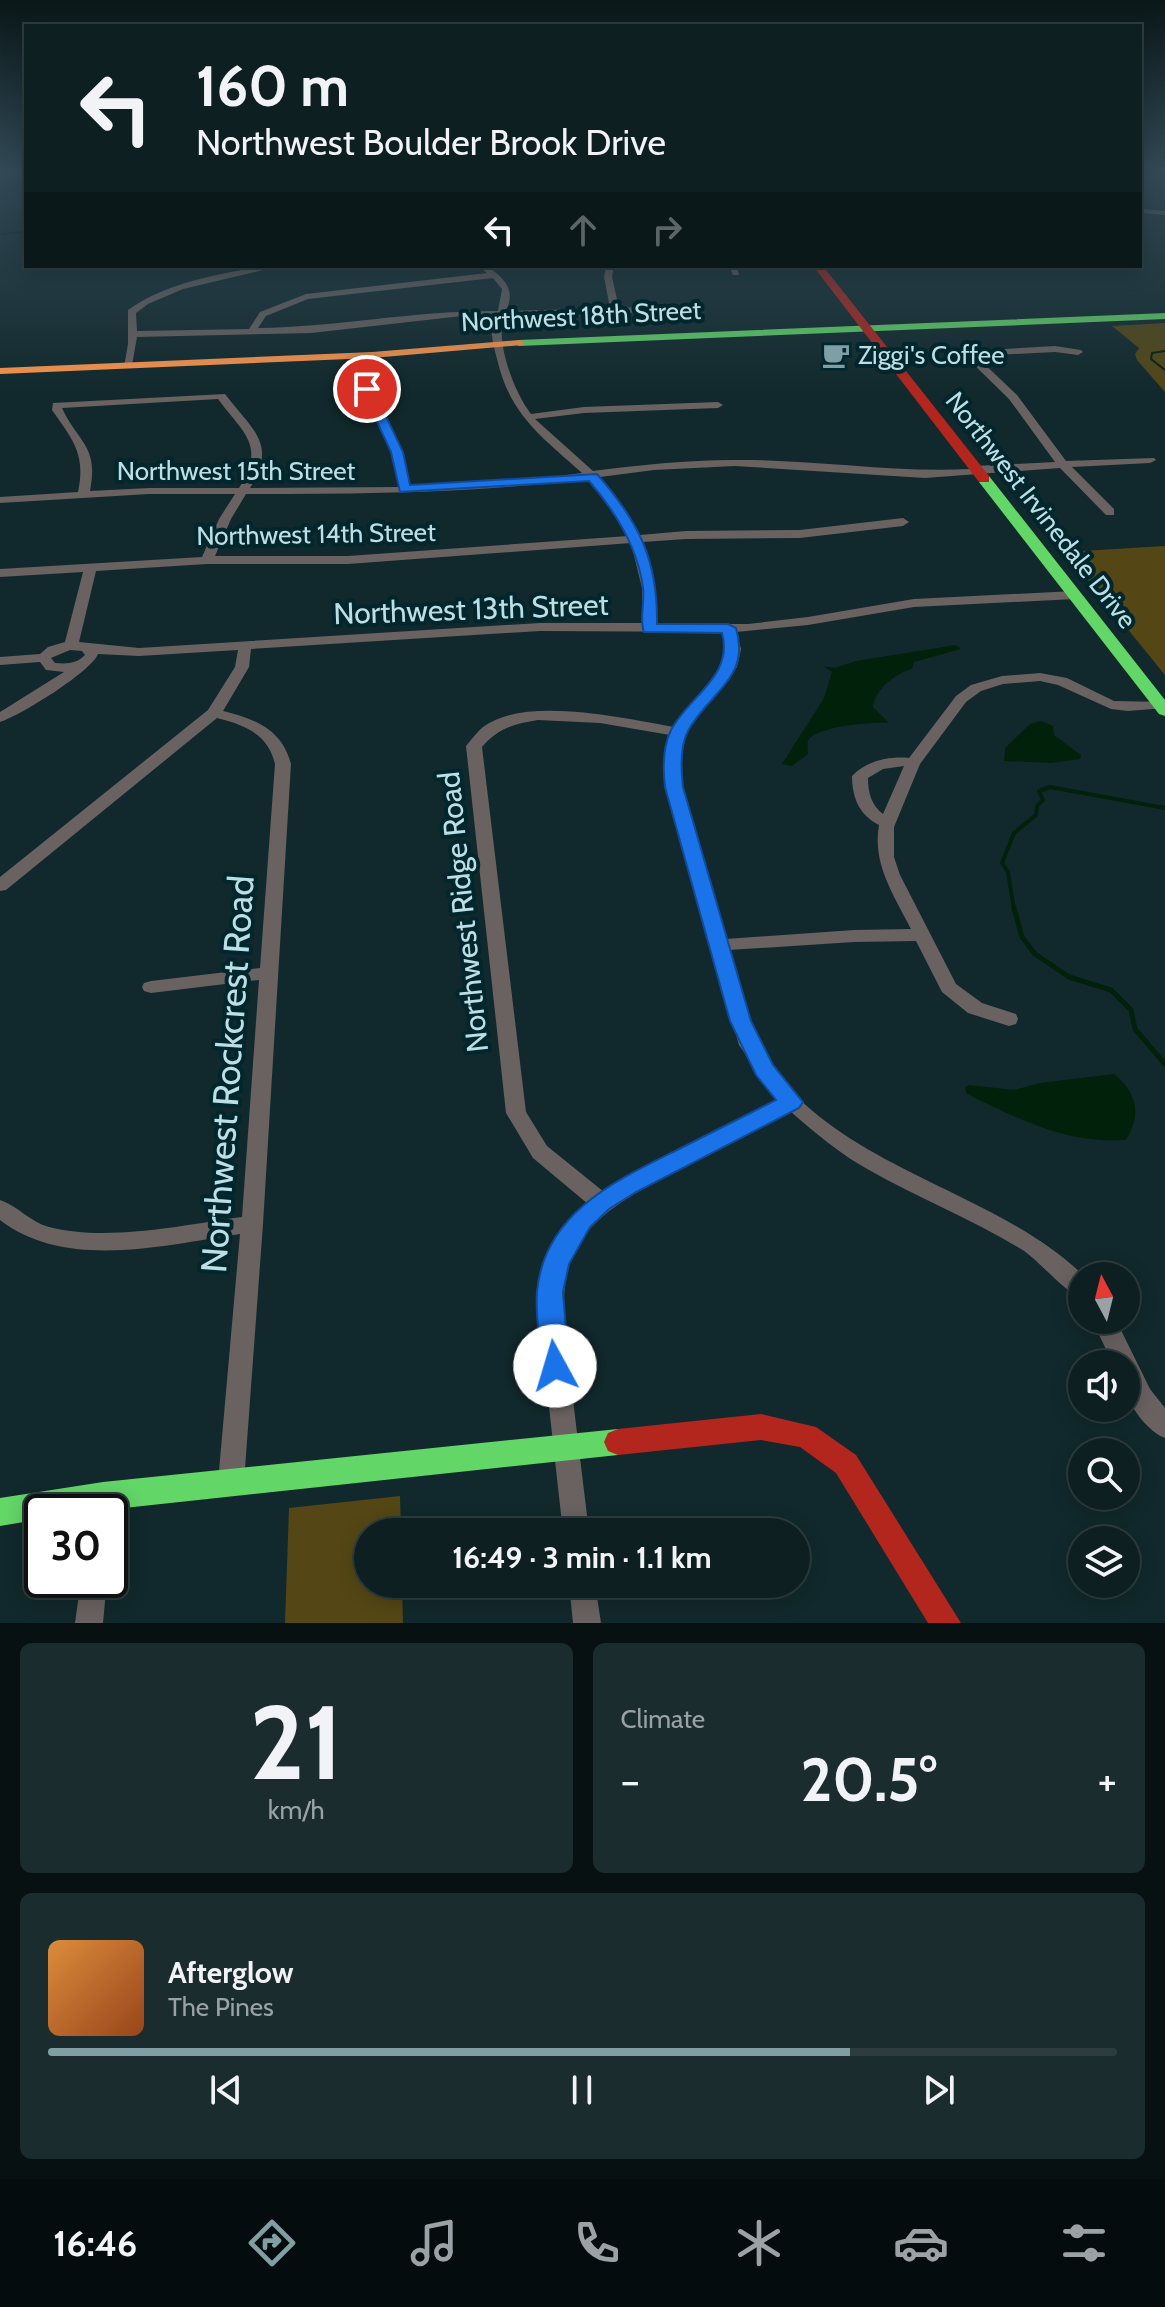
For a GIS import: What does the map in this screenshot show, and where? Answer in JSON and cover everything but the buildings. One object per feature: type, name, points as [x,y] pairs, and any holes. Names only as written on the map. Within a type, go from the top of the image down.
[{"type":"street","points":[[127,365],[134,334],[129,321],[131,312],[142,302],[162,294],[268,268]]},
{"type":"street","points":[[485,268],[508,291],[507,305],[495,330],[508,382],[528,417],[558,448],[593,477],[618,506],[634,538],[650,587],[649,629]]},
{"type":"street","points":[[610,268],[608,277],[615,312]]},
{"type":"street","name":"Northwest Irvinedale Drive","points":[[820,268],[1163,708]]},
{"type":"street","points":[[251,332],[263,314],[306,297],[494,275]]},
{"type":"street","points":[[134,334],[332,329],[462,313],[615,312],[678,307]]},
{"type":"street","name":"Northwest 18th Street","points":[[0,371],[372,355],[498,344],[1165,316]]},
{"type":"street","points":[[1078,352],[1055,349],[968,354],[1024,410],[1063,465],[1110,512]]},
{"type":"street","points":[[367,389],[397,452],[405,490]]},
{"type":"street","points":[[83,495],[89,470],[87,454],[57,410],[57,405],[221,396],[255,441],[259,456],[255,471],[207,560]]},
{"type":"street","points":[[528,417],[614,408],[718,405]]},
{"type":"street","name":"Northwest 15th Street","points":[[0,500],[149,491],[326,493],[405,490],[593,477],[654,467],[735,463],[925,475],[976,469],[1150,460]]},
{"type":"street","name":"Northwest 14th Street","points":[[0,573],[207,560],[348,560],[498,551],[634,538],[800,534],[903,522]]},
{"type":"street","points":[[71,645],[91,566]]},
{"type":"street","name":"Northwest 13th Street","points":[[48,662],[70,668],[85,658],[139,652],[540,627],[728,628],[808,621],[914,603],[1073,592]]},
{"type":"street","points":[[728,628],[734,649],[730,667],[678,732],[672,768],[674,787],[749,1045],[791,1102],[829,1134],[874,1163],[1029,1243],[1068,1275]]},
{"type":"street","points":[[0,718],[85,658],[71,645]]},
{"type":"street","points":[[40,691],[49,680],[48,662],[55,649],[71,645]]},
{"type":"street","points":[[0,886],[214,713],[242,667],[245,646]]},
{"type":"street","points":[[0,661],[48,662]]},
{"type":"street","points":[[1009,1019],[975,1008],[949,988],[886,857],[887,822],[913,763],[966,694],[1002,680],[1051,678],[1111,705],[1163,708]]},
{"type":"street","name":"Northwest Rockcrest Road","points":[[214,713],[258,726],[272,737],[281,750],[283,764],[231,1482]]},
{"type":"street","name":"Northwest Ridge Road","points":[[601,1202],[540,1152],[525,1133],[516,1113],[474,746],[485,731],[495,725],[532,717],[588,718],[678,732]]},
{"type":"street","points":[[887,822],[868,812],[860,776],[870,769],[897,762],[913,763]]},
{"type":"street","points":[[719,945],[922,935]]},
{"type":"street","points":[[151,987],[267,973]]},
{"type":"street","points":[[574,1518],[552,1336],[550,1292],[556,1264],[567,1241],[582,1220],[601,1202],[791,1102]]},
{"type":"street","points":[[0,1209],[31,1230],[83,1240],[163,1236],[252,1224]]},
{"type":"street","points":[[1111,1334],[1141,1397],[1165,1427]]},
{"type":"street","points":[[128,1500],[231,1482],[761,1427],[806,1436],[846,1464],[862,1484],[946,1623]]},
{"type":"street","points":[[0,1512],[24,1510]]},
{"type":"street","points":[[89,1623],[92,1598]]},
{"type":"street","points":[[584,1598],[587,1623]]},
{"type":"shaded area","points":[[1165,323],[1165,392],[1137,360],[1135,354],[1139,348],[1112,326]]},
{"type":"shaded area","points":[[1165,546],[1165,675],[1065,552]]},
{"type":"shaded area","points":[[956,645],[961,649],[914,662],[912,669],[899,674],[882,688],[873,707],[889,723],[859,724],[822,732],[808,741],[808,754],[792,766],[782,764],[824,698],[832,672],[823,666],[835,668],[856,661]]},
{"type":"shaded area","points":[[1041,721],[1053,726],[1054,735],[1081,755],[1080,759],[1051,763],[1004,761],[1005,748],[1030,724]]},
{"type":"shaded area","points":[[1114,1074],[1128,1089],[1135,1104],[1134,1121],[1126,1140],[1085,1138],[1047,1129],[973,1097],[966,1093],[965,1088],[969,1085],[1014,1090],[1040,1083]]},
{"type":"shaded area","points":[[400,1496],[401,1518],[354,1518],[354,1598],[402,1598],[403,1623],[285,1623],[289,1508]]},
{"type":"waterway","points":[[1165,351],[1152,353],[1151,359],[1165,370]]},
{"type":"waterway","points":[[1014,910],[1008,872],[1002,863],[1014,833],[1036,815],[1037,806],[1043,800],[1039,791],[1050,787],[1165,808]]},
{"type":"waterway","points":[[1014,908],[1022,937],[1035,954],[1069,977],[1111,990],[1131,1010],[1135,1029],[1165,1064]]},
{"type":"traffic: fast","points":[[519,343],[1165,316]]},
{"type":"traffic: fast","points":[[984,479],[1165,711]]},
{"type":"traffic: fast","points":[[0,1512],[103,1496],[618,1442]]},
{"type":"traffic: slow","points":[[0,371],[372,355],[519,343]]},
{"type":"traffic: jam","points":[[820,268],[984,479]]},
{"type":"traffic: jam","points":[[618,1442],[761,1427],[806,1436],[846,1464],[946,1623]]},
{"type":"place","name":"Ziggi's Coffee","points":[[836,355]]},
{"type":"route","points":[[367,389],[397,452],[405,490],[593,477],[618,506],[637,544],[650,587],[649,629],[728,628],[734,649],[730,667],[678,732],[672,768],[674,787],[749,1045],[791,1102],[627,1186],[601,1202],[582,1220],[556,1264],[550,1292],[555,1366]]}]
